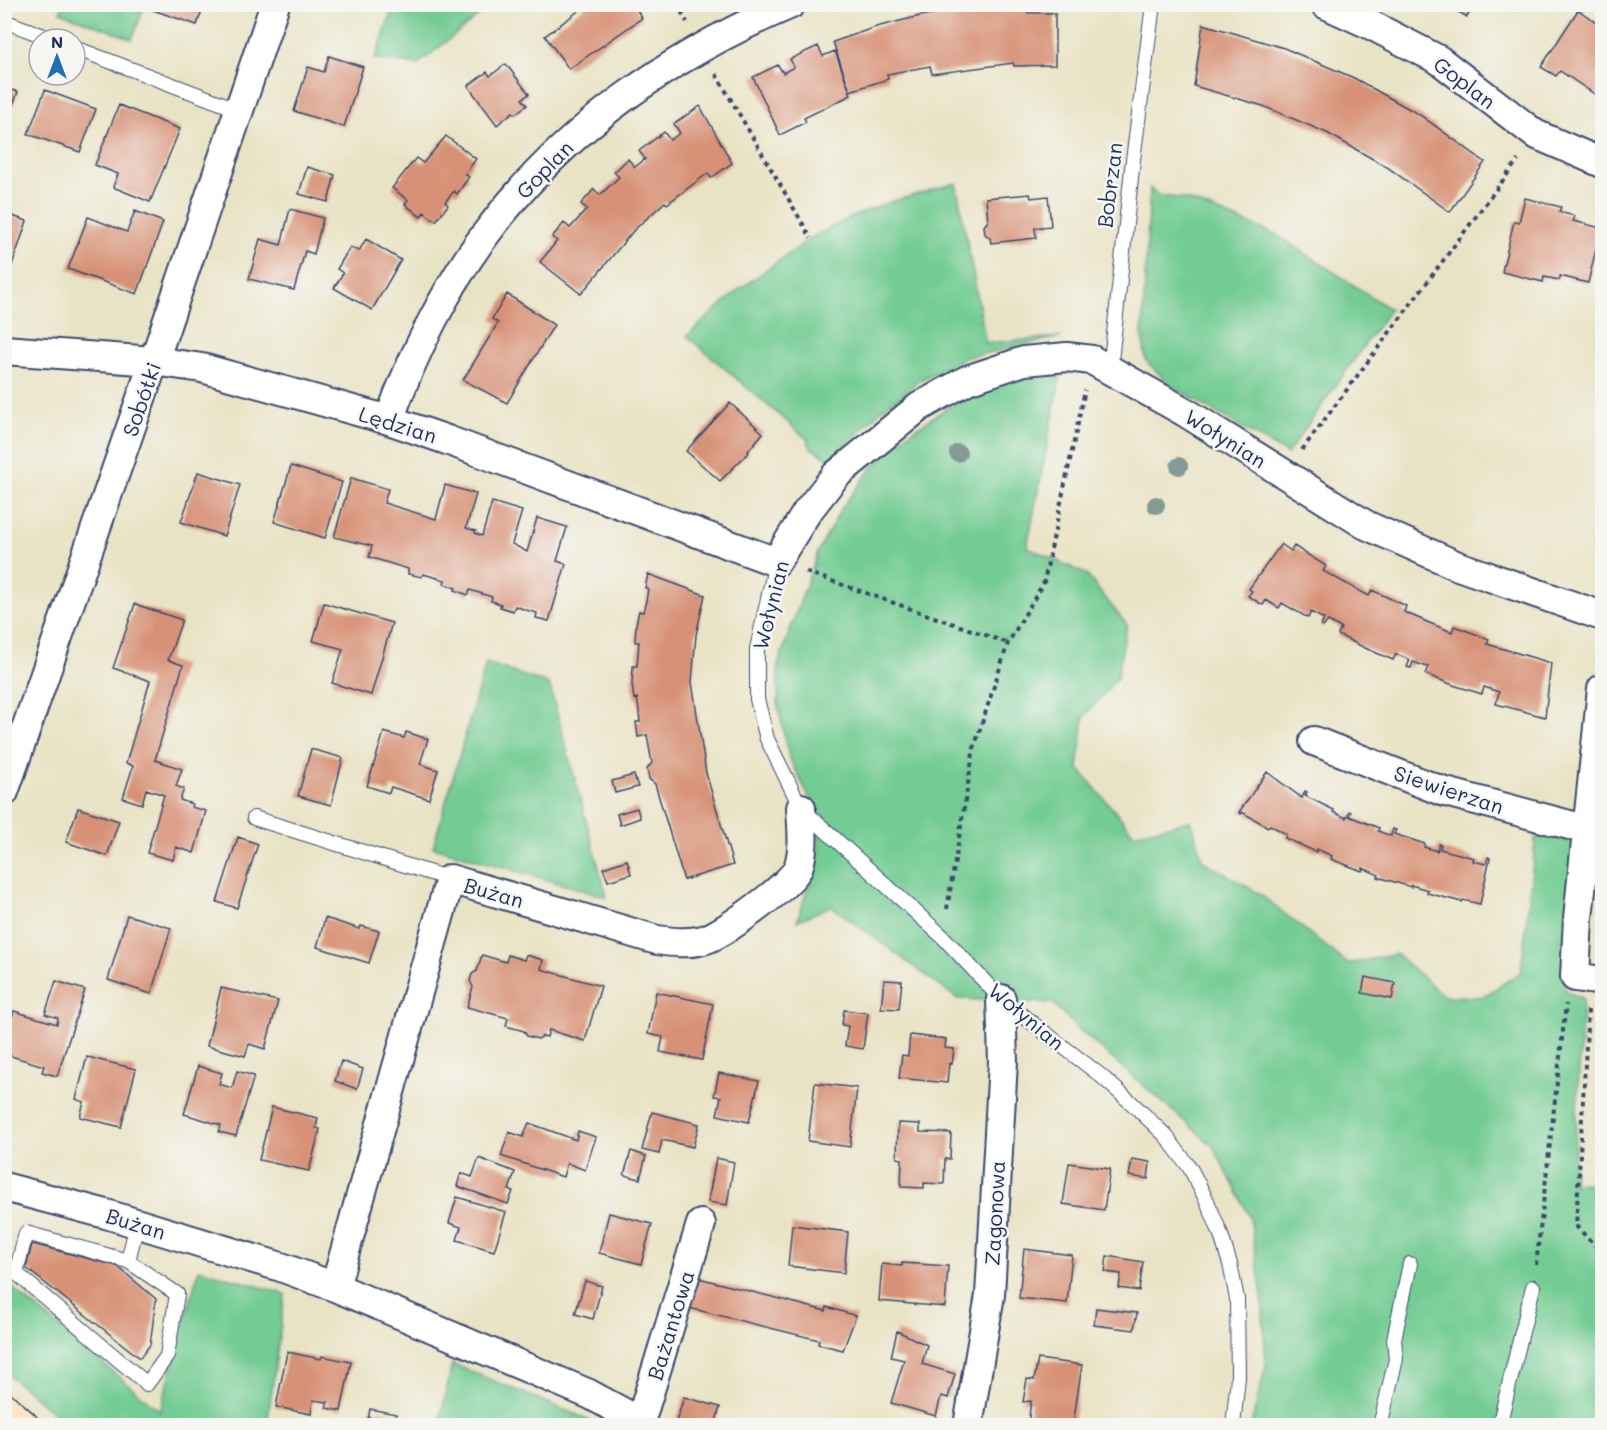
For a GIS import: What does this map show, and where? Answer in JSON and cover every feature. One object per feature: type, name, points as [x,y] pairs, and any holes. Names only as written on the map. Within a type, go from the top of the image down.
[{"type":"main road","points":[[4,1410],[22,1425]]},
{"type":"street","name":"Sobótki","points":[[7,778],[154,361],[275,4]]},
{"type":"street","name":"Goplan","points":[[388,420],[412,362],[450,289],[487,231],[532,180],[575,136],[626,95],[751,21],[791,4]]},
{"type":"street","name":"Goplan","points":[[1325,4],[1371,24],[1439,60],[1535,134],[1602,163]]},
{"type":"street","name":"Lędzian","points":[[4,350],[154,361],[202,368],[388,420],[459,444],[777,562]]},
{"type":"street","name":"Wołynian","points":[[777,562],[807,512],[836,475],[919,407],[967,380],[1024,361],[1067,357],[1101,365],[1185,412],[1366,525],[1458,566],[1602,616]]},
{"type":"street","points":[[1595,990],[1575,977],[1578,918],[1602,689]]},
{"type":"street","name":"Siewierzan","points":[[1314,741],[1442,791],[1588,830]]},
{"type":"street","name":"Bużan","points":[[335,1287],[450,879],[657,940],[674,943],[704,940],[721,933],[792,877],[797,870],[802,847],[801,808]]},
{"type":"street","name":"Zagonowa","points":[[968,1425],[990,1295],[1003,1061],[1001,999]]},
{"type":"street","name":"Bużan","points":[[4,1186],[281,1267],[335,1287],[589,1394],[639,1423]]},
{"type":"street","name":"Bażantowa","points":[[639,1423],[701,1224]]},
{"type":"lane","name":"Bobrzan","points":[[1101,365],[1153,4]]},
{"type":"lane","points":[[4,21],[27,30]]},
{"type":"lane","points":[[87,53],[239,110]]},
{"type":"lane","name":"Wołynian","points":[[777,562],[757,649],[757,699],[767,739],[801,808],[944,937],[1001,999],[1100,1075],[1129,1101],[1166,1136],[1190,1168],[1220,1232],[1230,1264],[1237,1299],[1238,1377],[1233,1425]]},
{"type":"lane","points":[[254,818],[450,879]]},
{"type":"lane","points":[[128,1261],[137,1224]]},
{"type":"lane","points":[[26,1233],[128,1261],[177,1294],[167,1356],[147,1384],[16,1273],[26,1233]]},
{"type":"lane","points":[[1380,1425],[1396,1359],[1394,1339],[1410,1264]]},
{"type":"lane","points":[[1499,1425],[1533,1287]]},
{"type":"path","points":[[677,4],[692,29]]},
{"type":"path","points":[[716,73],[811,238]]},
{"type":"path","points":[[1284,475],[1518,160]]},
{"type":"path","points":[[944,937],[974,748],[1008,643],[1044,582],[1101,365]]},
{"type":"path","points":[[777,562],[1008,643]]},
{"type":"path","points":[[1595,990],[1576,1226],[1602,1253]]},
{"type":"path","points":[[1533,1287],[1567,998]]},
{"type":"green space","points":[[394,4],[492,5],[417,65],[375,59]]},
{"type":"green space","points":[[63,5],[145,5],[132,39],[60,12]]},
{"type":"green space","points":[[956,183],[986,343],[1061,337],[964,358],[922,379],[881,410],[831,460],[811,448],[807,439],[687,336],[737,291],[811,238],[854,216],[887,203]]},
{"type":"green space","points":[[1150,188],[1158,195],[1188,200],[1277,235],[1390,309],[1287,454],[1171,386],[1146,361],[1142,335]]},
{"type":"green space","points":[[1061,374],[1027,547],[1086,574],[1127,625],[1117,678],[1084,717],[1078,768],[1134,834],[1191,821],[1203,861],[1260,894],[1348,964],[1396,954],[1444,996],[1483,997],[1521,972],[1536,834],[1576,841],[1565,990],[1583,999],[1573,1183],[1602,1184],[1602,1425],[1251,1425],[1266,1365],[1262,1296],[1250,1217],[1213,1146],[1075,1026],[1053,1003],[958,999],[831,906],[797,921],[819,853],[819,817],[789,757],[778,706],[778,664],[818,552],[841,509],[874,465],[906,435],[947,408],[991,385]]},
{"type":"green space","points":[[486,663],[549,684],[607,897],[433,847]]},
{"type":"green space","points":[[199,1269],[285,1294],[267,1425],[68,1425],[5,1372],[5,1282],[160,1411]]},
{"type":"green space","points":[[452,1364],[587,1419],[593,1425],[439,1425]]},
{"type":"building","points":[[145,4],[204,4],[197,25],[144,7]]},
{"type":"building","points":[[588,4],[633,4],[642,18],[569,69],[545,36]]},
{"type":"building","points":[[1009,4],[1027,4],[1028,13],[1055,13],[1055,65],[1014,66],[1013,63],[932,74],[930,66],[887,74],[888,79],[850,91],[833,42],[876,27],[920,16],[964,8],[980,7],[980,10],[1009,7]]},
{"type":"building","points":[[1454,4],[1475,4],[1467,17],[1452,8]]},
{"type":"building","points":[[1578,10],[1602,26],[1602,99],[1560,71],[1556,76],[1541,67]]},
{"type":"building","points":[[1203,24],[1284,48],[1354,78],[1420,115],[1485,162],[1450,212],[1387,167],[1327,133],[1263,106],[1194,86]]},
{"type":"building","points":[[818,46],[823,56],[835,51],[851,95],[804,118],[806,122],[780,135],[753,77],[778,65],[783,73],[794,67],[790,59]]},
{"type":"building","points":[[329,56],[363,67],[344,127],[294,111],[308,67],[324,72]]},
{"type":"building","points":[[506,64],[529,94],[522,99],[527,105],[515,114],[513,112],[497,125],[468,86],[487,72],[490,76]]},
{"type":"building","points":[[4,78],[9,80],[6,88],[18,92],[5,125]]},
{"type":"building","points":[[45,90],[96,109],[80,152],[28,134]]},
{"type":"building","points":[[119,105],[180,129],[150,202],[113,187],[118,174],[95,165]]},
{"type":"building","points":[[700,106],[732,163],[711,178],[708,173],[667,204],[665,202],[634,230],[581,294],[540,262],[557,241],[552,237],[564,223],[570,228],[587,209],[581,204],[594,189],[600,195],[619,177],[614,172],[628,159],[635,167],[645,159],[639,151],[664,132],[670,140],[680,133],[674,124]]},
{"type":"building","points":[[446,136],[476,159],[465,174],[469,177],[457,194],[454,191],[445,202],[448,205],[436,221],[424,212],[421,217],[405,204],[408,200],[392,188],[416,158],[423,163]]},
{"type":"building","points":[[307,167],[335,175],[328,202],[299,194]]},
{"type":"building","points":[[1030,194],[1031,198],[1048,196],[1051,226],[1035,228],[1036,238],[991,243],[990,238],[985,234],[984,226],[988,221],[986,198]]},
{"type":"building","points":[[1525,198],[1561,207],[1559,212],[1575,216],[1573,221],[1601,228],[1588,283],[1560,276],[1559,280],[1544,277],[1543,282],[1502,272],[1514,221],[1519,222]]},
{"type":"building","points":[[290,209],[323,218],[314,254],[305,251],[294,290],[249,279],[260,239],[281,245]]},
{"type":"building","points":[[135,211],[163,222],[137,294],[68,269],[88,217],[127,232]]},
{"type":"building","points":[[7,214],[27,221],[10,271],[4,270],[4,219]]},
{"type":"building","points":[[366,239],[401,260],[372,310],[334,288],[343,273],[337,269],[350,247],[359,251]]},
{"type":"building","points":[[507,294],[554,325],[507,403],[463,380],[498,323],[492,319]]},
{"type":"building","points":[[730,403],[763,433],[749,452],[720,481],[686,451]]},
{"type":"building","points":[[291,466],[342,482],[325,538],[274,522]]},
{"type":"building","points":[[198,472],[240,485],[224,536],[181,522]]},
{"type":"building","points":[[351,478],[388,489],[384,503],[436,519],[445,485],[476,494],[466,528],[482,536],[492,502],[522,511],[512,544],[527,552],[537,518],[567,527],[557,561],[566,564],[549,621],[536,618],[537,613],[515,606],[513,611],[500,607],[501,604],[491,601],[492,597],[470,590],[468,595],[455,590],[456,588],[444,584],[445,580],[423,574],[422,577],[408,574],[408,569],[369,557],[372,546],[334,537]]},
{"type":"building","points":[[1281,544],[1291,551],[1294,546],[1326,566],[1323,571],[1369,596],[1372,590],[1406,606],[1404,612],[1452,632],[1454,626],[1489,639],[1487,644],[1551,663],[1545,717],[1496,704],[1499,692],[1484,687],[1482,694],[1453,685],[1425,674],[1428,667],[1413,662],[1411,668],[1407,667],[1410,660],[1396,654],[1393,660],[1338,635],[1341,628],[1328,621],[1323,627],[1321,626],[1324,619],[1311,612],[1308,618],[1282,603],[1279,608],[1266,600],[1263,605],[1248,596],[1252,591],[1249,589]]},
{"type":"building","points":[[648,574],[705,595],[696,635],[692,682],[706,773],[733,865],[684,880],[655,784],[649,779],[647,769],[652,763],[647,735],[638,737],[636,722],[640,722],[637,698],[634,699],[632,684],[633,666],[637,666],[639,642],[635,642],[636,624],[639,611],[643,612],[646,601],[648,589],[645,588]]},
{"type":"building","points":[[324,603],[392,623],[371,695],[332,683],[343,649],[313,641]]},
{"type":"building","points":[[135,604],[182,620],[168,660],[183,665],[155,760],[182,769],[176,786],[184,789],[180,800],[192,804],[191,807],[206,811],[194,853],[176,847],[173,860],[147,853],[164,795],[146,789],[142,804],[123,798],[133,766],[126,763],[150,681],[113,668]]},
{"type":"building","points":[[384,732],[404,738],[406,732],[428,739],[420,764],[438,770],[429,799],[391,787],[389,793],[367,786]]},
{"type":"building","points":[[311,749],[343,758],[331,805],[298,796]]},
{"type":"building","points":[[1267,772],[1302,798],[1305,791],[1307,792],[1305,796],[1334,810],[1333,812],[1346,818],[1349,811],[1351,812],[1349,816],[1379,828],[1378,831],[1391,836],[1393,829],[1396,830],[1394,834],[1425,844],[1424,847],[1437,851],[1439,844],[1440,849],[1474,858],[1473,861],[1486,864],[1488,857],[1490,858],[1480,904],[1427,893],[1428,890],[1378,877],[1379,875],[1363,868],[1362,871],[1331,859],[1332,856],[1317,849],[1316,852],[1285,838],[1286,834],[1270,825],[1268,827],[1242,812],[1241,814],[1239,812]]},
{"type":"building","points":[[634,775],[638,787],[615,793],[612,781]]},
{"type":"building","points":[[78,808],[119,821],[107,856],[66,842]]},
{"type":"building","points":[[637,808],[640,818],[620,825],[617,814]]},
{"type":"building","points":[[238,837],[258,844],[237,908],[217,902]]},
{"type":"building","points":[[627,860],[631,874],[608,881],[603,868]]},
{"type":"building","points":[[127,915],[171,928],[151,994],[108,980]]},
{"type":"building","points":[[325,918],[360,929],[361,926],[379,931],[369,963],[317,947]]},
{"type":"building","points":[[482,955],[506,962],[508,955],[524,960],[526,955],[543,960],[541,969],[601,986],[585,1041],[549,1030],[547,1037],[543,1036],[538,1039],[527,1036],[524,1031],[506,1026],[508,1018],[467,1007],[473,987],[470,981],[472,974],[477,971]]},
{"type":"building","points":[[1365,977],[1395,983],[1392,999],[1362,993]]},
{"type":"building","points":[[884,980],[902,981],[899,1009],[881,1008]]},
{"type":"building","points":[[56,981],[85,990],[57,1076],[42,1072],[44,1066],[4,1054],[4,1044],[14,1011],[57,1024],[58,1018],[45,1014]]},
{"type":"building","points":[[221,988],[278,1001],[265,1049],[249,1044],[245,1056],[207,1046]]},
{"type":"building","points":[[656,992],[713,1004],[702,1060],[660,1052],[663,1037],[648,1034]]},
{"type":"building","points":[[844,1010],[868,1013],[863,1049],[845,1046],[848,1026],[842,1025]]},
{"type":"building","points":[[910,1035],[946,1039],[945,1048],[954,1049],[952,1064],[949,1063],[947,1083],[899,1078],[902,1055],[908,1056]]},
{"type":"building","points":[[87,1057],[136,1069],[121,1127],[80,1117],[84,1102],[76,1099]]},
{"type":"building","points":[[341,1061],[363,1069],[357,1089],[335,1081]]},
{"type":"building","points":[[198,1066],[222,1073],[219,1084],[232,1088],[237,1071],[254,1076],[236,1136],[219,1132],[221,1125],[184,1114]]},
{"type":"building","points":[[719,1073],[759,1081],[749,1122],[717,1115],[721,1097],[714,1096]]},
{"type":"building","points":[[815,1083],[857,1088],[850,1147],[808,1141]]},
{"type":"building","points":[[272,1107],[318,1118],[316,1128],[320,1129],[309,1171],[259,1160]]},
{"type":"building","points":[[652,1112],[699,1124],[693,1147],[662,1140],[659,1154],[642,1150]]},
{"type":"building","points":[[529,1123],[576,1140],[578,1131],[596,1137],[585,1170],[567,1163],[563,1177],[501,1156],[509,1132],[523,1137]]},
{"type":"building","points":[[898,1123],[920,1124],[920,1132],[951,1133],[950,1159],[945,1159],[944,1184],[924,1183],[924,1188],[901,1187],[902,1159],[897,1158]]},
{"type":"building","points":[[631,1151],[646,1156],[640,1179],[624,1175]]},
{"type":"building","points":[[479,1158],[515,1172],[509,1190],[513,1191],[508,1204],[457,1186],[461,1173],[472,1177]]},
{"type":"building","points":[[716,1158],[734,1162],[727,1205],[708,1202]]},
{"type":"building","points":[[1132,1159],[1150,1162],[1148,1179],[1129,1176]]},
{"type":"building","points":[[1069,1163],[1110,1169],[1104,1210],[1063,1204]]},
{"type":"building","points":[[457,1197],[506,1212],[494,1251],[457,1240],[461,1227],[449,1223]]},
{"type":"building","points":[[609,1213],[652,1224],[641,1264],[599,1253]]},
{"type":"building","points":[[792,1225],[848,1232],[844,1273],[788,1266]]},
{"type":"building","points":[[32,1244],[117,1266],[156,1299],[150,1345],[140,1358],[26,1268]]},
{"type":"building","points":[[1024,1249],[1072,1255],[1067,1303],[1019,1298]]},
{"type":"building","points":[[1107,1256],[1143,1262],[1139,1291],[1119,1288],[1121,1274],[1105,1272]]},
{"type":"building","points":[[902,1263],[948,1266],[945,1307],[879,1301],[882,1264],[902,1266]]},
{"type":"building","points":[[691,1276],[826,1311],[827,1307],[856,1316],[843,1350],[818,1344],[819,1340],[685,1307]]},
{"type":"building","points":[[585,1281],[602,1286],[593,1319],[575,1314]]},
{"type":"building","points":[[1096,1308],[1137,1313],[1134,1330],[1094,1325]]},
{"type":"building","points":[[897,1331],[927,1345],[922,1364],[955,1374],[948,1398],[941,1396],[936,1416],[891,1403],[904,1360],[891,1357]]},
{"type":"building","points":[[287,1352],[351,1362],[341,1411],[326,1408],[328,1402],[313,1400],[311,1414],[276,1407]]},
{"type":"building","points":[[1038,1359],[1082,1365],[1073,1425],[1028,1425],[1031,1401],[1023,1402],[1027,1379],[1034,1380]]},
{"type":"building","points":[[684,1397],[720,1407],[715,1425],[675,1425]]},
{"type":"building","points":[[370,1409],[396,1414],[394,1425],[367,1425]]}]
